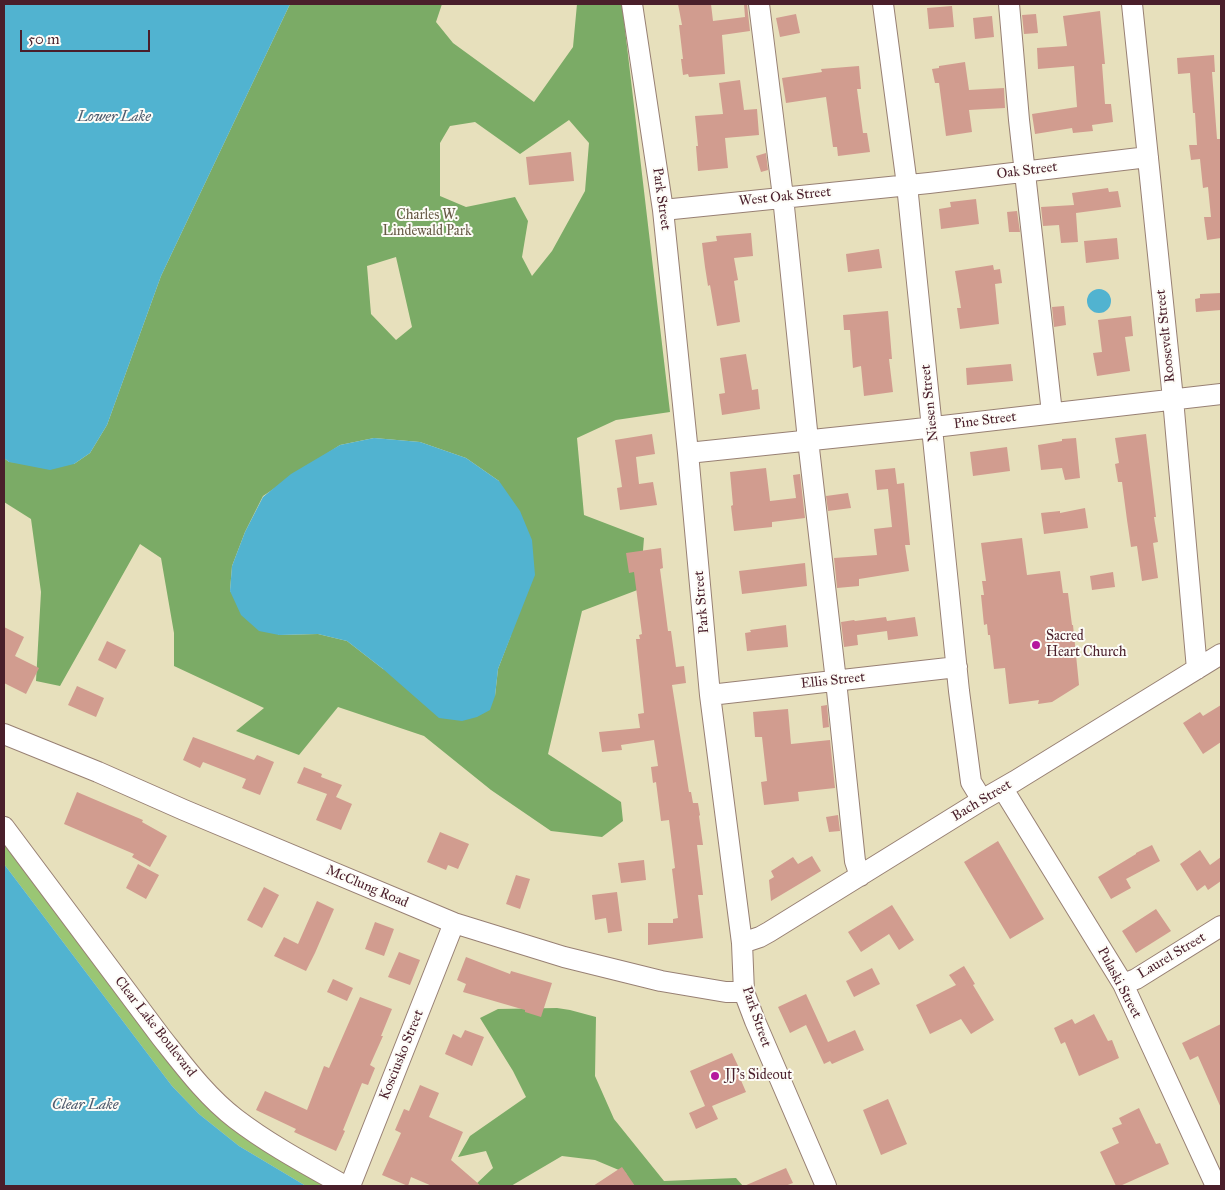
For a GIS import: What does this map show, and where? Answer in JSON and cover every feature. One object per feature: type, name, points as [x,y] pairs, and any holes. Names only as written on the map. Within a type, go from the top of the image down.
[{"type":"street","name":"Park Street","points":[[632,4],[663,210],[688,452],[710,695],[742,943],[744,992],[826,1186]]},
{"type":"street","points":[[759,4],[784,198],[808,440],[855,861],[860,876]]},
{"type":"street","name":"Niesen Street","points":[[883,4],[907,185],[956,667],[971,782],[982,800]]},
{"type":"street","points":[[1009,4],[1025,171],[1052,413]]},
{"type":"street","name":"Roosevelt Street","points":[[1132,4],[1173,399],[1197,669]]},
{"type":"street","name":"Oak Street","points":[[907,185],[1148,156]]},
{"type":"street","name":"West Oak Street","points":[[663,210],[907,185]]},
{"type":"street","name":"Pine Street","points":[[688,452],[932,427],[1221,394]]},
{"type":"street","name":"Bach Street","points":[[742,943],[760,937],[1221,654]]},
{"type":"street","name":"Ellis Street","points":[[710,695],[956,667]]},
{"type":"street","name":"McClung Road","points":[[4,734],[98,772],[454,924],[564,957],[662,981],[726,992],[744,992]]},
{"type":"street","name":"Pulaski Street","points":[[1003,789],[1123,984],[1217,1180]]},
{"type":"street","name":"Clear Lake Boulevard","points":[[4,827],[161,1037],[211,1096],[235,1119],[300,1161],[345,1186]]},
{"type":"street","name":"Kosciusko Street","points":[[350,1186],[454,924]]},
{"type":"street","name":"Laurel Street","points":[[1123,984],[1136,979],[1221,926]]},
{"type":"green space","name":"Charles W. Lindewald Park","points":[[290,4],[442,4],[436,22],[453,43],[534,102],[573,47],[577,4],[622,4],[670,412],[616,420],[577,438],[584,515],[644,538],[640,589],[582,611],[548,754],[621,802],[623,821],[602,837],[551,831],[491,790],[424,736],[338,707],[299,755],[236,731],[264,708],[174,666],[174,633],[161,558],[140,544],[60,686],[36,681],[41,592],[31,519],[4,502],[4,458],[9,462],[74,464],[90,453],[107,425],[161,276]],"holes":[[[569,120],[589,143],[585,191],[552,251],[532,276],[522,257],[528,221],[515,197],[466,207],[440,196],[440,143],[450,126],[475,122],[520,154]],[[396,257],[412,327],[396,340],[371,314],[367,266]],[[374,438],[420,442],[466,458],[499,481],[511,635],[498,669],[495,696],[383,669],[347,641],[318,634],[279,635],[230,591],[232,566],[245,532],[263,496],[340,445]]]},
{"type":"green space","points":[[4,836],[165,1051],[334,1186],[306,1186],[239,1146],[199,1114],[172,1086],[4,864]]},
{"type":"green space","points":[[557,1008],[596,1017],[595,1076],[614,1119],[664,1181],[736,1178],[743,1186],[630,1186],[626,1173],[595,1160],[562,1156],[511,1186],[474,1186],[493,1168],[486,1151],[458,1157],[470,1136],[526,1097],[513,1071],[480,1018],[498,1009]]},
{"type":"water","name":"Lower Lake","points":[[4,4],[290,4],[161,276],[107,425],[90,453],[74,464],[50,470],[9,462],[4,458]]},
{"type":"water","points":[[1099,289],[1108,292],[1111,301],[1108,310],[1099,313],[1090,310],[1087,301],[1090,292]]},
{"type":"water","points":[[374,438],[420,442],[466,458],[499,481],[520,511],[532,540],[535,575],[498,669],[495,696],[490,710],[477,717],[462,721],[439,718],[383,669],[347,641],[318,634],[279,635],[259,631],[241,615],[230,591],[232,566],[245,532],[263,497],[291,474],[340,445]]},
{"type":"water","name":"Clear Lake","points":[[4,864],[172,1086],[199,1114],[239,1146],[306,1186],[4,1186]]},
{"type":"building","points":[[678,4],[711,4],[713,21],[745,17],[744,4],[747,4],[750,31],[722,35],[725,74],[689,77],[688,74],[683,75],[679,25],[682,25]]},
{"type":"building","points":[[952,6],[954,27],[929,29],[927,8]]},
{"type":"building","points":[[1100,11],[1105,64],[1102,64],[1105,104],[1111,104],[1113,122],[1092,125],[1093,131],[1073,133],[1072,128],[1035,134],[1032,114],[1077,107],[1074,66],[1038,69],[1037,48],[1067,46],[1063,16]]},
{"type":"building","points":[[796,14],[800,33],[780,37],[776,18]]},
{"type":"building","points":[[1036,14],[1038,33],[1024,34],[1022,15]]},
{"type":"building","points":[[992,16],[994,37],[975,39],[973,18]]},
{"type":"building","points":[[1214,55],[1215,72],[1212,72],[1217,139],[1220,139],[1221,159],[1221,238],[1207,240],[1204,217],[1211,217],[1208,187],[1203,188],[1200,159],[1191,160],[1189,145],[1197,145],[1190,73],[1178,74],[1177,58]]},
{"type":"building","points":[[965,62],[969,90],[1004,88],[1005,108],[969,110],[972,132],[946,136],[939,83],[935,83],[932,69]]},
{"type":"building","points":[[859,66],[861,89],[857,89],[863,133],[867,133],[870,152],[838,156],[837,147],[833,147],[826,97],[786,103],[782,78],[822,72],[821,69]]},
{"type":"building","points":[[740,80],[744,110],[757,109],[759,135],[725,138],[728,168],[698,171],[695,116],[723,114],[719,83]]},
{"type":"building","points":[[571,152],[574,181],[529,185],[526,157]]},
{"type":"building","points":[[766,153],[768,170],[761,172],[756,156]]},
{"type":"building","points":[[1108,188],[1109,192],[1118,191],[1121,207],[1076,213],[1078,242],[1061,243],[1059,225],[1043,226],[1041,207],[1074,205],[1072,193]]},
{"type":"building","points":[[976,199],[979,224],[941,229],[939,209],[951,207],[950,202]]},
{"type":"building","points":[[1017,211],[1020,232],[1009,232],[1007,212]]},
{"type":"building","points":[[751,233],[753,256],[734,258],[738,280],[734,281],[740,322],[717,326],[710,285],[708,286],[702,243],[717,241],[716,236]]},
{"type":"building","points":[[1117,238],[1119,259],[1086,263],[1084,241]]},
{"type":"building","points":[[879,249],[882,268],[848,272],[846,254]]},
{"type":"building","points":[[993,265],[994,270],[1000,269],[1002,283],[995,284],[999,324],[960,329],[957,308],[961,308],[955,271]]},
{"type":"building","points":[[1221,293],[1221,310],[1196,312],[1195,299],[1200,298],[1200,294]]},
{"type":"building","points":[[1064,306],[1066,325],[1054,327],[1052,307]]},
{"type":"building","points":[[888,311],[892,359],[889,359],[893,392],[864,396],[861,366],[853,368],[850,330],[844,330],[843,315]]},
{"type":"building","points":[[1131,316],[1133,336],[1125,337],[1130,371],[1097,376],[1093,353],[1102,352],[1098,320]]},
{"type":"building","points":[[746,354],[752,390],[758,389],[760,409],[722,415],[719,394],[725,393],[720,358]]},
{"type":"building","points":[[1011,364],[1013,381],[967,385],[966,368]]},
{"type":"building","points":[[652,434],[655,454],[636,457],[639,484],[653,482],[657,505],[620,510],[617,488],[622,487],[615,440]]},
{"type":"building","points":[[1146,434],[1156,517],[1154,517],[1158,542],[1153,543],[1158,578],[1142,581],[1137,546],[1131,547],[1122,482],[1118,482],[1115,464],[1119,463],[1115,438]]},
{"type":"building","points":[[1076,438],[1080,478],[1065,480],[1062,468],[1041,470],[1038,445],[1062,441],[1062,439]]},
{"type":"building","points":[[1007,447],[1010,471],[973,476],[970,452]]},
{"type":"building","points":[[766,468],[770,501],[796,498],[793,475],[800,474],[805,518],[772,522],[772,527],[734,531],[730,472]]},
{"type":"building","points":[[895,468],[897,484],[904,483],[910,545],[905,545],[909,571],[859,579],[859,586],[837,588],[834,558],[877,555],[874,529],[892,527],[888,489],[877,490],[875,470]]},
{"type":"building","points":[[848,493],[851,508],[828,511],[826,496]]},
{"type":"building","points":[[1085,508],[1088,528],[1044,534],[1041,513],[1060,511],[1060,513]]},
{"type":"building","name":"Sacred Heart Church","points":[[1022,538],[1027,575],[1060,571],[1063,593],[1068,593],[1079,685],[1052,702],[1038,704],[1039,700],[1009,704],[1005,668],[994,669],[990,635],[988,635],[987,624],[984,625],[981,595],[984,595],[982,581],[986,581],[981,543]]},
{"type":"building","points":[[661,548],[663,568],[660,569],[668,631],[671,631],[676,667],[684,666],[686,683],[672,685],[689,792],[691,792],[693,803],[698,803],[700,815],[703,845],[697,845],[703,895],[698,895],[703,938],[648,945],[648,923],[673,923],[673,919],[678,918],[672,869],[675,868],[669,820],[661,821],[656,782],[653,783],[651,767],[658,766],[654,740],[621,745],[622,750],[602,752],[599,732],[640,728],[638,714],[644,713],[636,639],[640,639],[639,635],[642,634],[634,572],[629,573],[626,553]]},
{"type":"building","points":[[805,563],[807,586],[742,594],[739,571]]},
{"type":"building","points":[[1113,572],[1115,587],[1092,590],[1090,576]]},
{"type":"building","points":[[886,617],[887,621],[915,617],[918,636],[888,640],[887,631],[857,635],[858,645],[844,647],[841,622]]},
{"type":"building","points":[[786,625],[788,647],[747,651],[745,633],[751,632],[750,630]]},
{"type":"building","points":[[4,627],[24,637],[15,656],[39,668],[26,694],[4,683]]},
{"type":"building","points":[[107,641],[126,650],[116,669],[98,660]]},
{"type":"building","points":[[77,686],[104,698],[96,717],[68,705]]},
{"type":"building","points":[[827,705],[829,727],[823,728],[821,706]]},
{"type":"building","points":[[1221,705],[1221,742],[1203,754],[1183,723],[1200,712],[1203,716]]},
{"type":"building","points":[[788,709],[791,744],[830,740],[835,788],[798,792],[799,801],[764,805],[761,782],[767,781],[762,737],[755,737],[753,712]]},
{"type":"building","points":[[193,737],[254,760],[257,755],[274,762],[260,795],[242,788],[246,779],[203,762],[200,768],[183,760]]},
{"type":"building","points":[[304,767],[322,774],[321,777],[342,785],[336,797],[352,804],[341,830],[316,820],[327,794],[297,783]]},
{"type":"building","points":[[77,792],[143,820],[142,822],[167,836],[150,867],[132,857],[134,854],[64,824]]},
{"type":"building","points":[[838,815],[840,831],[829,832],[826,817]]},
{"type":"building","points":[[440,832],[469,844],[458,869],[448,865],[446,870],[427,862]]},
{"type":"building","points":[[998,841],[1044,919],[1010,939],[964,862]]},
{"type":"building","points":[[1152,845],[1160,861],[1126,879],[1131,888],[1111,899],[1098,877]]},
{"type":"building","points":[[1200,850],[1210,865],[1221,857],[1221,881],[1208,890],[1205,885],[1197,891],[1180,864]]},
{"type":"building","points":[[812,856],[821,871],[771,901],[769,880],[774,877],[771,871],[793,857],[798,864]]},
{"type":"building","points":[[644,860],[646,880],[621,883],[618,863]]},
{"type":"building","points":[[138,864],[159,875],[146,899],[126,888]]},
{"type":"building","points":[[516,875],[530,879],[520,909],[506,904]]},
{"type":"building","points":[[264,887],[279,895],[262,928],[247,920]]},
{"type":"building","points":[[617,892],[622,931],[608,933],[606,918],[595,920],[592,895]]},
{"type":"building","points":[[317,901],[334,909],[306,971],[274,956],[284,937],[298,944]]},
{"type":"building","points":[[892,905],[914,940],[899,950],[889,934],[861,952],[848,932]]},
{"type":"building","points":[[1156,909],[1171,931],[1136,953],[1122,931]]},
{"type":"building","points":[[375,922],[394,929],[384,956],[365,949]]},
{"type":"building","points":[[399,952],[420,960],[410,985],[388,977]]},
{"type":"building","points":[[466,957],[510,974],[511,971],[552,983],[541,1017],[525,1012],[525,1010],[463,992],[466,984],[457,980]]},
{"type":"building","points":[[964,966],[994,1020],[971,1034],[961,1019],[930,1034],[916,1005],[956,985],[949,975]]},
{"type":"building","points":[[872,968],[880,984],[854,997],[846,981]]},
{"type":"building","points":[[333,979],[353,988],[347,1001],[327,992]]},
{"type":"building","points":[[806,994],[828,1042],[855,1030],[864,1050],[832,1064],[830,1061],[824,1064],[806,1025],[790,1033],[778,1007]]},
{"type":"building","points":[[360,997],[392,1009],[370,1065],[375,1068],[368,1085],[362,1083],[336,1151],[294,1132],[296,1129],[256,1110],[265,1091],[307,1110],[324,1066],[329,1068]]},
{"type":"building","points":[[1094,1014],[1108,1041],[1112,1040],[1119,1058],[1079,1076],[1065,1042],[1061,1044],[1054,1028],[1072,1019],[1075,1024]]},
{"type":"building","points":[[1221,1024],[1221,1108],[1198,1056],[1190,1060],[1182,1043]]},
{"type":"building","points":[[465,1030],[484,1037],[472,1066],[445,1054],[453,1034],[461,1038]]},
{"type":"building","name":"JJ's Sideout","points":[[732,1053],[740,1070],[737,1071],[746,1092],[712,1106],[718,1119],[696,1129],[689,1113],[705,1106],[690,1071]]},
{"type":"building","points":[[420,1085],[439,1093],[429,1117],[463,1132],[451,1160],[481,1186],[432,1186],[411,1177],[408,1186],[382,1175],[401,1133],[395,1130],[404,1109],[409,1111]]},
{"type":"building","points":[[888,1099],[907,1144],[881,1155],[863,1110]]},
{"type":"building","points":[[1139,1108],[1156,1144],[1160,1143],[1169,1164],[1120,1186],[1116,1186],[1100,1152],[1119,1143],[1112,1128],[1122,1124],[1119,1118]]},
{"type":"building","points":[[622,1167],[635,1186],[593,1186]]},
{"type":"building","points":[[786,1168],[793,1183],[785,1186],[744,1186]]},
{"type":"place","name":"Sacred Heart Church","points":[[1036,645]]},
{"type":"place","name":"JJ's Sideout","points":[[715,1076]]}]
